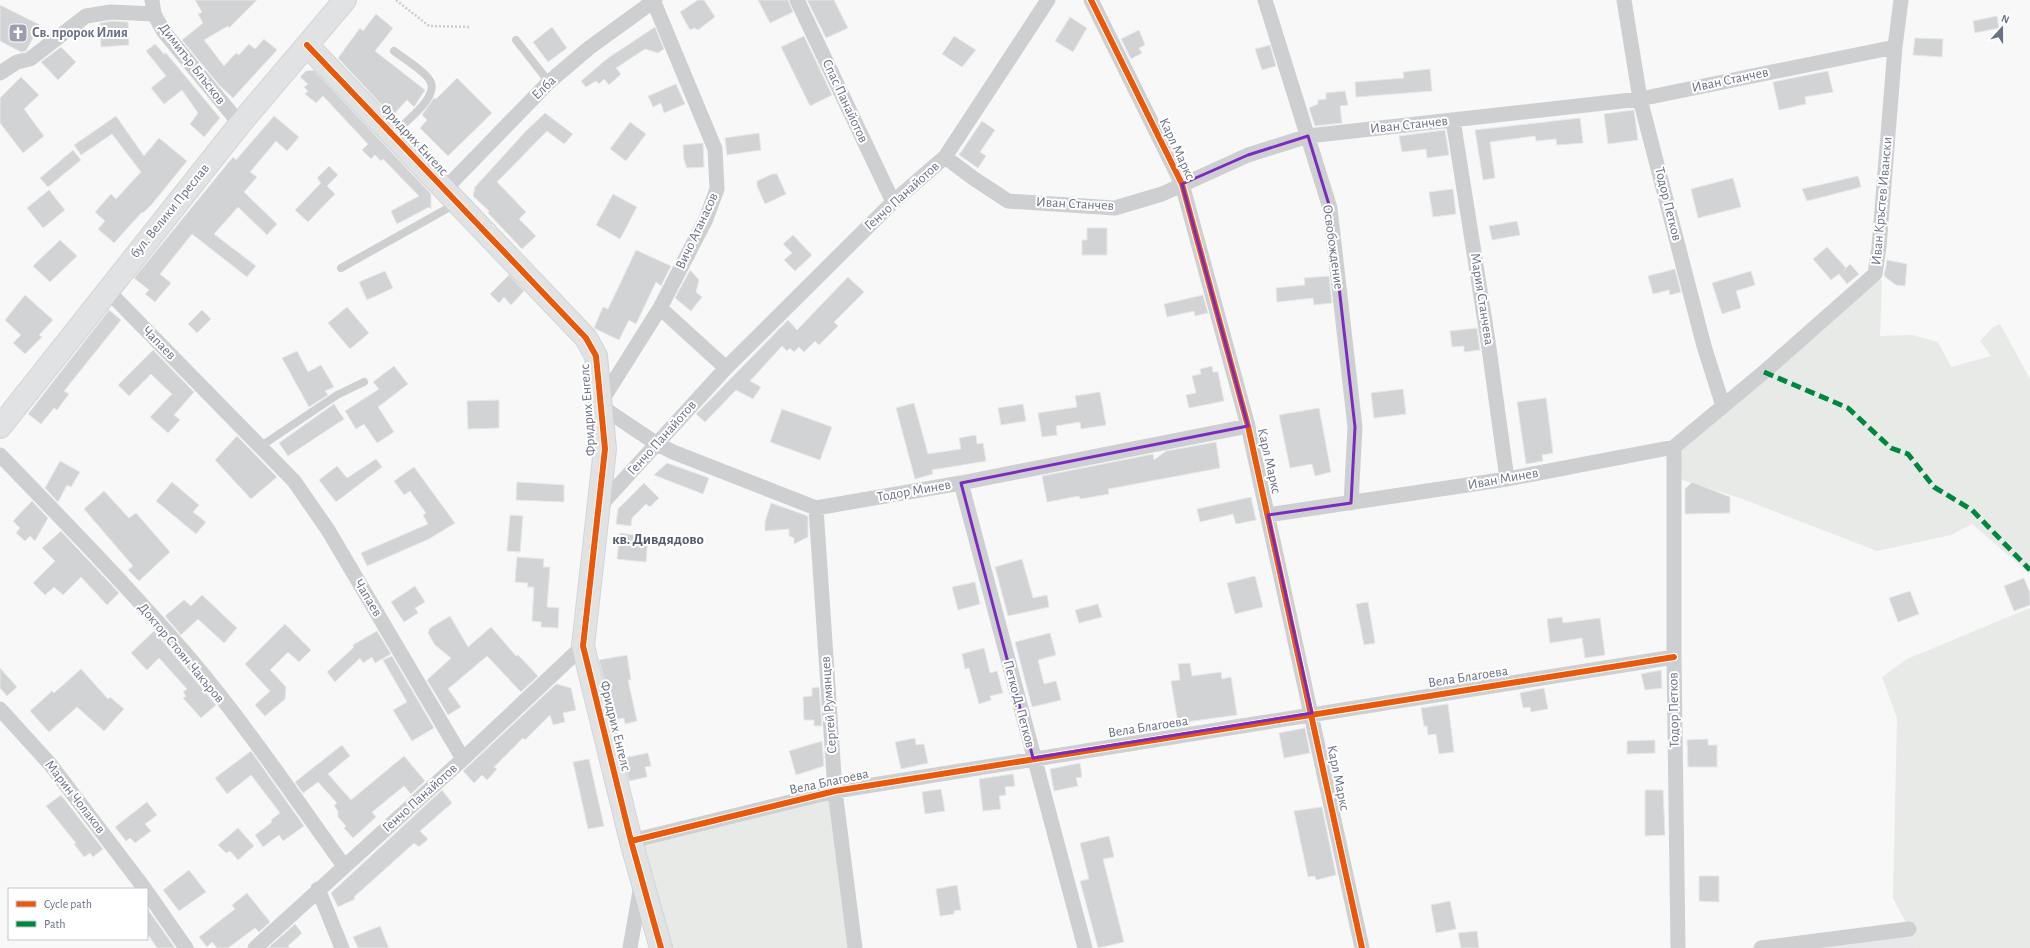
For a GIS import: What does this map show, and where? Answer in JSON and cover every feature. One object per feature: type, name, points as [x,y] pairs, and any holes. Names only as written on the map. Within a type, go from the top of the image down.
[{"type":"street","name":"бул. Велики Преслав","points":[[0,427],[240,124],[345,0]]},
{"type":"street","name":"Елба","points":[[451,195],[549,82],[589,48],[654,0]]},
{"type":"street","name":"Вичо Атанасов","points":[[600,405],[660,308],[706,219],[717,189],[715,149],[654,0]]},
{"type":"street","name":"Спас Панайотов","points":[[797,0],[893,202]]},
{"type":"street","name":"Генчо Панайотов","points":[[598,508],[726,368],[893,202],[945,157],[1048,0]]},
{"type":"street","name":"Карл Маркс","points":[[1091,0],[1182,184],[1248,426],[1312,713],[1362,948]]},
{"type":"street","name":"Освобождение","points":[[1265,0],[1330,208],[1356,426],[1351,503]]},
{"type":"street","name":"Тодор Петков","points":[[1624,0],[1640,99],[1704,346],[1723,406]]},
{"type":"street","name":"Иван Кръстев Ивански","points":[[1723,406],[1764,372],[1875,274],[1879,247],[1895,47],[1901,0]]},
{"type":"street","points":[[0,73],[17,62],[30,59],[86,16],[153,7]]},
{"type":"street","name":"Димитър Блъсков","points":[[153,7],[164,32],[240,124]]},
{"type":"street","name":"Фридрих Енгелс","points":[[307,44],[586,338],[596,356],[605,449],[583,646],[631,841],[661,948]]},
{"type":"street","name":"Иван Станчев","points":[[945,157],[1008,201],[1115,208],[1162,194],[1248,155],[1308,136],[1640,99],[1895,47]]},
{"type":"street","name":"Мария Станчева","points":[[1453,120],[1488,341],[1507,479]]},
{"type":"street","name":"Чапаев","points":[[107,290],[294,481],[328,530],[463,759]]},
{"type":"street","points":[[660,308],[726,368]]},
{"type":"street","points":[[600,405],[657,444],[673,452],[816,508]]},
{"type":"street","name":"Иван Минев","points":[[1268,515],[1507,479],[1674,447],[1723,406]]},
{"type":"street","name":"Тодор Минев","points":[[816,508],[961,483],[1248,426]]},
{"type":"street","name":"Тодор Петков","points":[[1674,447],[1674,657],[1678,948]]},
{"type":"street","name":"Доктор Стоян Чакъров","points":[[0,455],[92,550],[191,661],[253,739],[344,866]]},
{"type":"street","name":"Петко Д. Петков","points":[[961,483],[1033,758],[1085,948]]},
{"type":"street","name":"Сергей Румянцев","points":[[816,508],[835,791],[855,948]]},
{"type":"street","name":"Генчо Панайотов","points":[[255,948],[318,889],[463,759],[583,646]]},
{"type":"street","name":"Вела Благоева","points":[[631,841],[835,791],[1312,713],[1674,657]]},
{"type":"street","name":"Марин Чолаков","points":[[0,709],[50,764],[144,888]]},
{"type":"street","points":[[634,947],[642,880]]},
{"type":"street","points":[[318,889],[342,948]]},
{"type":"street","points":[[148,893],[186,948]]},
{"type":"street","points":[[1761,948],[1909,929]]},
{"type":"lane","points":[[516,40],[549,82]]},
{"type":"lane","points":[[392,134],[426,102],[432,92],[431,83],[425,75],[394,51]]},
{"type":"lane","name":"Елба","points":[[341,268],[450,207],[451,195]]},
{"type":"lane","points":[[261,446],[337,395],[364,382]]},
{"type":"path","points":[[396,0],[429,26],[469,27]]},
{"type":"highlighted area","points":[[1308,136],[1330,208],[1355,427],[1351,503],[1268,515],[1312,713],[1033,758],[961,483],[1248,426],[1182,184],[1248,155]]},
{"type":"shaded area","points":[[1875,274],[1882,281],[1880,336],[1912,335],[1938,342],[1951,367],[1991,356],[1980,341],[1993,327],[2000,324],[2030,379],[2030,574],[1972,524],[1951,535],[1877,551],[1740,498],[1673,477],[1674,447]]},
{"type":"shaded area","points":[[2030,608],[2030,948],[1916,948],[1909,929],[1893,898],[1897,718],[1882,677],[1907,659]]},
{"type":"shaded area","points":[[835,791],[855,948],[661,948],[631,841]]},
{"type":"shaded area","points":[[1909,929],[1916,948],[1761,948]]},
{"type":"building","points":[[195,0],[257,0],[229,28],[228,26],[204,40],[224,66],[236,53],[239,55],[249,44],[255,49],[264,39],[277,50],[233,98],[220,86],[182,40],[203,23],[198,14],[202,12]]},
{"type":"building","points":[[698,0],[704,0],[715,17],[698,30],[694,28],[690,30],[680,12]]},
{"type":"building","points":[[758,0],[788,0],[793,12],[770,23]]},
{"type":"building","points":[[807,0],[834,0],[848,28],[826,38]]},
{"type":"building","name":"Св. пророк Илия","points":[[0,5],[40,25],[26,51],[21,52],[0,41]]},
{"type":"building","points":[[376,14],[393,28],[375,51],[425,90],[414,107],[407,100],[392,116],[338,58],[360,28],[363,31]]},
{"type":"building","points":[[1997,16],[1999,28],[1975,33],[1973,21]]},
{"type":"building","points":[[1070,17],[1087,28],[1073,52],[1055,41]]},
{"type":"building","points":[[112,21],[128,22],[129,45],[101,47],[100,23]]},
{"type":"building","points":[[552,27],[567,48],[548,62],[533,42]]},
{"type":"building","points":[[655,27],[664,49],[658,53],[645,49],[616,68],[621,74],[609,85],[604,79],[599,84],[596,81],[586,87],[581,81],[608,58]]},
{"type":"building","points":[[1139,30],[1145,45],[1139,48],[1142,53],[1131,59],[1121,39]]},
{"type":"building","points":[[804,36],[832,95],[810,106],[781,47]]},
{"type":"building","points":[[954,36],[976,50],[962,67],[942,54]]},
{"type":"building","points":[[1915,38],[1943,39],[1942,57],[1913,55]]},
{"type":"building","points":[[155,44],[164,54],[166,53],[220,118],[204,137],[190,124],[198,113],[182,90],[164,104],[151,88],[166,76],[146,51]]},
{"type":"building","points":[[1270,45],[1276,66],[1262,70],[1255,49]]},
{"type":"building","points":[[61,47],[76,62],[58,80],[41,62]]},
{"type":"building","points":[[1430,69],[1432,91],[1356,97],[1355,82],[1404,78],[1403,72]]},
{"type":"building","points":[[314,70],[431,194],[431,209],[429,207],[397,224],[391,211],[419,196],[383,159],[381,161],[375,155],[371,159],[362,150],[368,144],[323,96],[316,103],[305,94],[308,91],[304,87],[308,84],[300,77],[306,71]]},
{"type":"building","points":[[1828,71],[1833,92],[1805,97],[1806,104],[1779,110],[1773,82]]},
{"type":"building","points":[[21,77],[39,95],[24,109],[44,136],[23,153],[0,123],[0,98]]},
{"type":"building","points":[[457,78],[492,113],[448,156],[420,128],[427,120],[422,115],[434,98],[436,99]]},
{"type":"building","points":[[676,84],[685,104],[664,113],[661,103],[653,107],[648,96]]},
{"type":"building","points":[[1345,91],[1348,105],[1340,106],[1342,123],[1315,126],[1309,108],[1318,104],[1318,100],[1326,99],[1326,93]]},
{"type":"building","points":[[1634,110],[1638,140],[1608,144],[1604,114]]},
{"type":"building","points":[[545,113],[573,134],[564,144],[547,131],[497,182],[526,212],[519,219],[536,236],[522,249],[488,213],[489,211],[473,196],[475,187],[525,132]]},
{"type":"building","points":[[116,116],[144,156],[159,138],[187,161],[152,204],[143,213],[142,212],[114,243],[98,229],[105,221],[95,212],[111,194],[116,199],[141,172],[112,134],[81,155],[74,145]]},
{"type":"building","points":[[274,116],[299,137],[287,151],[276,141],[250,172],[257,177],[244,192],[277,224],[267,235],[238,207],[214,234],[256,266],[247,277],[192,234],[160,274],[171,283],[155,302],[145,294],[149,290],[134,278],[233,157],[236,160]]},
{"type":"building","points":[[1580,118],[1583,143],[1557,145],[1556,139],[1536,141],[1535,136],[1490,142],[1495,178],[1483,180],[1475,130]]},
{"type":"building","points":[[982,121],[995,130],[980,152],[986,156],[978,168],[959,155]]},
{"type":"building","points":[[630,122],[646,134],[626,161],[610,149]]},
{"type":"building","points":[[1445,130],[1449,155],[1427,158],[1426,149],[1402,152],[1399,136]]},
{"type":"building","points":[[759,133],[761,150],[727,155],[725,138]]},
{"type":"building","points":[[703,143],[704,167],[687,168],[684,160],[683,145]]},
{"type":"building","points":[[73,150],[81,160],[48,187],[40,178]]},
{"type":"building","points":[[329,166],[338,175],[327,186],[335,194],[308,222],[295,210],[321,183],[317,178]]},
{"type":"building","points":[[772,174],[777,174],[786,194],[765,204],[757,186],[757,181]]},
{"type":"building","points":[[1858,176],[1861,187],[1807,201],[1802,189]]},
{"type":"building","points":[[1733,178],[1741,207],[1698,218],[1691,189]]},
{"type":"building","points":[[1453,189],[1456,214],[1433,217],[1429,192]]},
{"type":"building","points":[[49,190],[65,210],[43,228],[27,208]]},
{"type":"building","points":[[613,194],[637,207],[620,239],[596,225]]},
{"type":"building","points":[[1517,221],[1520,235],[1492,240],[1489,226]]},
{"type":"building","points":[[1087,228],[1107,228],[1107,255],[1082,255],[1082,240],[1087,240]]},
{"type":"building","points":[[793,235],[812,255],[795,271],[784,260],[792,253],[783,244]]},
{"type":"building","points":[[60,240],[77,256],[50,282],[33,266]]},
{"type":"building","points":[[1827,247],[1846,268],[1850,264],[1859,274],[1847,284],[1839,274],[1831,280],[1813,259]]},
{"type":"building","points":[[636,250],[671,266],[661,286],[656,282],[636,324],[629,320],[619,340],[594,328],[603,307],[608,309]]},
{"type":"building","points":[[1887,260],[1907,264],[1905,286],[1896,285],[1884,276]]},
{"type":"building","points":[[1675,269],[1681,292],[1670,295],[1669,290],[1653,294],[1648,276]]},
{"type":"building","points":[[690,270],[699,280],[696,292],[702,297],[691,311],[675,298]]},
{"type":"building","points":[[385,271],[393,288],[367,300],[359,282]]},
{"type":"building","points":[[1751,271],[1755,285],[1736,291],[1741,308],[1722,314],[1712,283]]},
{"type":"building","points":[[509,275],[524,291],[511,305],[504,297],[499,303],[490,294]]},
{"type":"building","points":[[1329,276],[1332,303],[1314,305],[1313,298],[1277,302],[1276,288],[1305,285],[1304,278]]},
{"type":"building","points":[[848,277],[864,292],[834,322],[838,326],[819,345],[815,341],[804,352],[799,347],[794,352],[790,348],[787,351],[782,346],[750,381],[761,387],[753,399],[736,390],[705,422],[696,414],[788,320],[797,330]]},
{"type":"building","points":[[25,295],[53,320],[39,335],[42,337],[25,354],[13,343],[21,335],[5,320]]},
{"type":"building","points":[[1203,295],[1208,313],[1195,316],[1194,311],[1167,317],[1164,304]]},
{"type":"building","points":[[347,307],[369,333],[350,349],[328,323]]},
{"type":"building","points":[[109,310],[121,320],[64,391],[69,394],[57,410],[54,408],[41,424],[28,414]]},
{"type":"building","points":[[202,310],[211,319],[197,333],[188,324]]},
{"type":"building","points":[[1477,328],[1480,350],[1464,352],[1464,346],[1452,347],[1450,331]]},
{"type":"building","points":[[153,350],[194,392],[174,415],[180,420],[168,433],[150,417],[172,394],[151,374],[129,396],[118,385]]},
{"type":"building","points":[[297,351],[308,372],[321,365],[334,387],[325,391],[328,395],[309,407],[282,358]]},
{"type":"building","points":[[394,366],[408,384],[378,407],[394,432],[377,443],[364,424],[356,429],[345,411],[379,389],[373,382]]},
{"type":"building","points":[[1212,366],[1213,372],[1218,372],[1224,401],[1189,408],[1186,395],[1196,393],[1192,376],[1201,374],[1200,369]]},
{"type":"building","points":[[1403,389],[1406,414],[1374,418],[1371,393]]},
{"type":"building","points":[[1100,392],[1106,425],[1081,429],[1080,422],[1056,426],[1057,435],[1042,437],[1038,413],[1077,407],[1075,396]]},
{"type":"building","points":[[1546,398],[1553,453],[1542,455],[1543,461],[1526,464],[1517,402]]},
{"type":"building","points":[[499,400],[499,428],[468,429],[467,401]]},
{"type":"building","points":[[914,403],[928,454],[961,449],[959,438],[976,435],[977,444],[983,443],[986,461],[932,470],[933,474],[915,479],[896,408]]},
{"type":"building","points":[[334,404],[344,419],[288,456],[279,443]]},
{"type":"building","points":[[1023,404],[1026,421],[1001,425],[998,408]]},
{"type":"building","points":[[1319,408],[1331,472],[1315,476],[1312,464],[1290,468],[1279,415]]},
{"type":"building","points":[[782,409],[832,427],[820,460],[770,442]]},
{"type":"building","points":[[237,436],[277,477],[251,499],[215,460]]},
{"type":"building","points":[[1216,442],[1220,468],[1108,489],[1109,494],[1080,499],[1079,496],[1047,502],[1042,476],[1153,454],[1154,460],[1166,451]]},
{"type":"building","points":[[376,459],[382,467],[336,502],[319,480],[337,466],[347,478]]},
{"type":"building","points":[[60,461],[80,472],[71,487],[67,485],[58,502],[45,488]]},
{"type":"building","points":[[667,463],[709,478],[703,494],[654,475]]},
{"type":"building","points":[[414,467],[455,523],[429,539],[367,566],[361,553],[428,524],[423,515],[426,513],[410,491],[404,495],[394,481]]},
{"type":"building","points":[[172,482],[199,505],[193,512],[206,522],[196,534],[156,501]]},
{"type":"building","points":[[517,482],[564,485],[564,502],[516,500]]},
{"type":"building","points":[[1692,482],[1730,497],[1730,513],[1685,514],[1685,489]]},
{"type":"building","points":[[644,483],[659,498],[650,507],[646,504],[632,518],[631,526],[616,524],[618,509]]},
{"type":"building","points":[[104,491],[129,518],[136,513],[170,552],[139,581],[128,570],[133,566],[84,509]]},
{"type":"building","points":[[1251,497],[1256,520],[1236,524],[1233,514],[1200,522],[1197,509]]},
{"type":"building","points":[[32,501],[48,518],[35,541],[30,536],[25,541],[16,533],[20,528],[13,521]]},
{"type":"building","points":[[771,503],[808,516],[808,537],[794,544],[794,538],[789,536],[789,529],[765,531],[765,522]]},
{"type":"building","points":[[510,515],[523,516],[520,552],[507,551]]},
{"type":"building","points":[[61,531],[119,593],[107,605],[81,577],[63,595],[54,587],[45,595],[33,583],[55,561],[42,548]]},
{"type":"building","points":[[620,533],[648,537],[646,562],[617,559]]},
{"type":"building","points":[[517,557],[544,559],[543,567],[550,567],[547,607],[559,608],[558,628],[541,627],[541,622],[532,621],[534,587],[527,587],[528,583],[515,582]]},
{"type":"building","points":[[1022,559],[1033,598],[1047,595],[1049,607],[1008,616],[995,567]]},
{"type":"building","points":[[1255,576],[1263,607],[1235,614],[1227,583]]},
{"type":"building","points":[[2024,578],[2030,593],[2030,605],[2014,611],[2004,586]]},
{"type":"building","points":[[975,582],[980,604],[958,610],[952,587]]},
{"type":"building","points":[[415,586],[425,602],[415,608],[418,613],[404,622],[391,602]]},
{"type":"building","points":[[1910,591],[1919,614],[1898,622],[1889,598]]},
{"type":"building","points":[[202,595],[237,628],[224,643],[198,619],[181,635],[165,616],[184,600],[191,606]]},
{"type":"building","points":[[1368,602],[1375,643],[1364,645],[1356,604]]},
{"type":"building","points":[[1098,604],[1102,617],[1079,623],[1075,610]]},
{"type":"building","points":[[450,616],[468,647],[491,627],[516,656],[518,655],[538,676],[521,692],[487,656],[448,689],[461,707],[448,715],[427,680],[451,658],[435,645],[428,633],[430,628]]},
{"type":"building","points":[[1562,617],[1563,623],[1600,618],[1605,655],[1585,658],[1582,638],[1550,643],[1547,619]]},
{"type":"building","points":[[285,624],[311,650],[299,662],[288,652],[270,670],[286,687],[285,699],[265,716],[255,705],[270,691],[245,664]]},
{"type":"building","points":[[154,631],[216,705],[201,718],[183,698],[186,696],[183,692],[187,689],[159,658],[147,670],[131,653]]},
{"type":"building","points":[[377,631],[391,654],[375,663],[372,657],[363,663],[360,658],[335,682],[327,672],[354,647],[353,645]]},
{"type":"building","points":[[1050,633],[1056,655],[1038,660],[1044,684],[1056,681],[1061,700],[1032,707],[1015,642]]},
{"type":"building","points":[[984,648],[990,673],[997,671],[1003,693],[990,696],[991,700],[979,704],[969,668],[965,669],[962,654]]},
{"type":"building","points":[[627,655],[631,680],[628,680],[637,721],[625,724],[624,718],[614,720],[599,660]]},
{"type":"building","points":[[392,656],[434,728],[412,741],[393,710],[407,702],[383,660]]},
{"type":"building","points":[[1190,663],[1192,676],[1221,672],[1222,679],[1231,677],[1237,715],[1178,723],[1171,681],[1180,680],[1178,664]]},
{"type":"building","points":[[0,668],[17,687],[7,696],[0,688]]},
{"type":"building","points":[[81,669],[108,699],[110,697],[124,709],[104,731],[77,707],[49,732],[30,711],[52,691],[54,693]]},
{"type":"building","points":[[1661,670],[1662,688],[1645,690],[1641,674]]},
{"type":"building","points":[[556,684],[571,688],[576,710],[563,713],[565,722],[553,725],[550,715],[525,740],[523,738],[494,767],[497,769],[487,780],[482,775],[474,783],[463,771]]},
{"type":"building","points":[[819,687],[822,726],[814,726],[814,720],[804,720],[803,697],[812,696],[812,688]]},
{"type":"building","points":[[1544,688],[1548,709],[1531,712],[1530,707],[1523,708],[1520,693]]},
{"type":"building","points":[[1448,704],[1454,752],[1439,754],[1436,734],[1428,735],[1427,726],[1424,726],[1421,708]]},
{"type":"building","points":[[1305,728],[1310,753],[1284,758],[1279,733]]},
{"type":"building","points":[[915,738],[916,745],[924,744],[928,763],[901,769],[895,742]]},
{"type":"building","points":[[1708,739],[1708,745],[1717,745],[1717,767],[1688,767],[1687,740]]},
{"type":"building","points":[[1655,740],[1655,753],[1627,754],[1627,741]]},
{"type":"building","points":[[822,741],[824,766],[796,775],[789,751]]},
{"type":"building","points":[[342,745],[350,756],[328,774],[351,800],[404,756],[425,781],[411,794],[404,786],[372,812],[376,817],[353,838],[344,828],[346,826],[338,817],[338,811],[334,806],[337,803],[318,782],[303,793],[295,782]]},
{"type":"building","points":[[251,751],[304,826],[283,841],[279,835],[263,847],[255,835],[272,822],[271,820],[280,813],[251,775],[227,794],[215,778]]},
{"type":"building","points":[[648,753],[651,766],[645,767],[647,777],[629,781],[623,758]]},
{"type":"building","points":[[589,759],[604,826],[588,829],[573,762]]},
{"type":"building","points":[[1080,763],[1082,777],[1076,778],[1078,786],[1054,791],[1050,769]]},
{"type":"building","points":[[1013,774],[1015,786],[1005,787],[1006,795],[999,796],[1001,809],[983,811],[979,779]]},
{"type":"building","points":[[941,789],[945,811],[925,814],[922,792]]},
{"type":"building","points":[[442,790],[452,803],[420,831],[428,839],[419,847],[414,843],[354,897],[355,899],[338,907],[331,893]]},
{"type":"building","points":[[1645,790],[1663,790],[1665,835],[1645,836]]},
{"type":"building","points":[[61,795],[103,849],[93,857],[90,853],[84,857],[74,844],[76,843],[46,806]]},
{"type":"building","points":[[147,802],[157,815],[145,824],[151,831],[135,843],[130,838],[126,841],[115,827]]},
{"type":"building","points":[[1322,807],[1336,875],[1316,880],[1315,876],[1308,877],[1294,811]]},
{"type":"building","points":[[238,828],[254,846],[238,860],[230,851],[226,853],[218,845]]},
{"type":"building","points":[[1109,836],[1114,857],[1103,859],[1124,942],[1098,948],[1080,881],[1089,879],[1080,843]]},
{"type":"building","points":[[189,870],[206,892],[179,911],[163,890]]},
{"type":"building","points":[[1699,876],[1719,876],[1719,902],[1699,901]]},
{"type":"building","points":[[957,885],[961,910],[954,911],[954,914],[940,916],[936,889]]},
{"type":"building","points":[[247,893],[270,922],[259,932],[255,928],[228,948],[217,948],[212,942],[207,947],[199,937],[235,909],[232,905]]},
{"type":"building","points":[[1450,901],[1456,929],[1436,933],[1431,905]]},
{"type":"building","points":[[148,909],[175,948],[157,948],[148,934]]},
{"type":"building","points":[[295,924],[302,933],[288,946],[290,948],[268,948]]},
{"type":"building","points":[[380,926],[389,948],[358,948],[353,937]]},
{"type":"building","points":[[1477,931],[1479,948],[1461,948],[1458,933]]},
{"type":"marked path","points":[[1764,372],[1848,408],[1891,448],[1908,454],[1934,487],[1972,510],[2030,570]]},
{"type":"cycle path","points":[[1091,0],[1182,184],[1248,426],[1362,948]]},
{"type":"cycle path","points":[[307,45],[586,338],[596,356],[605,449],[583,646],[631,841],[661,948]]},
{"type":"cycle path","points":[[631,841],[835,791],[1674,657]]},
{"type":"place","name":"Св. пророк Илия","points":[[18,33]]},
{"type":"district","name":"кв. Дивдядово","points":[[658,539]]}]
